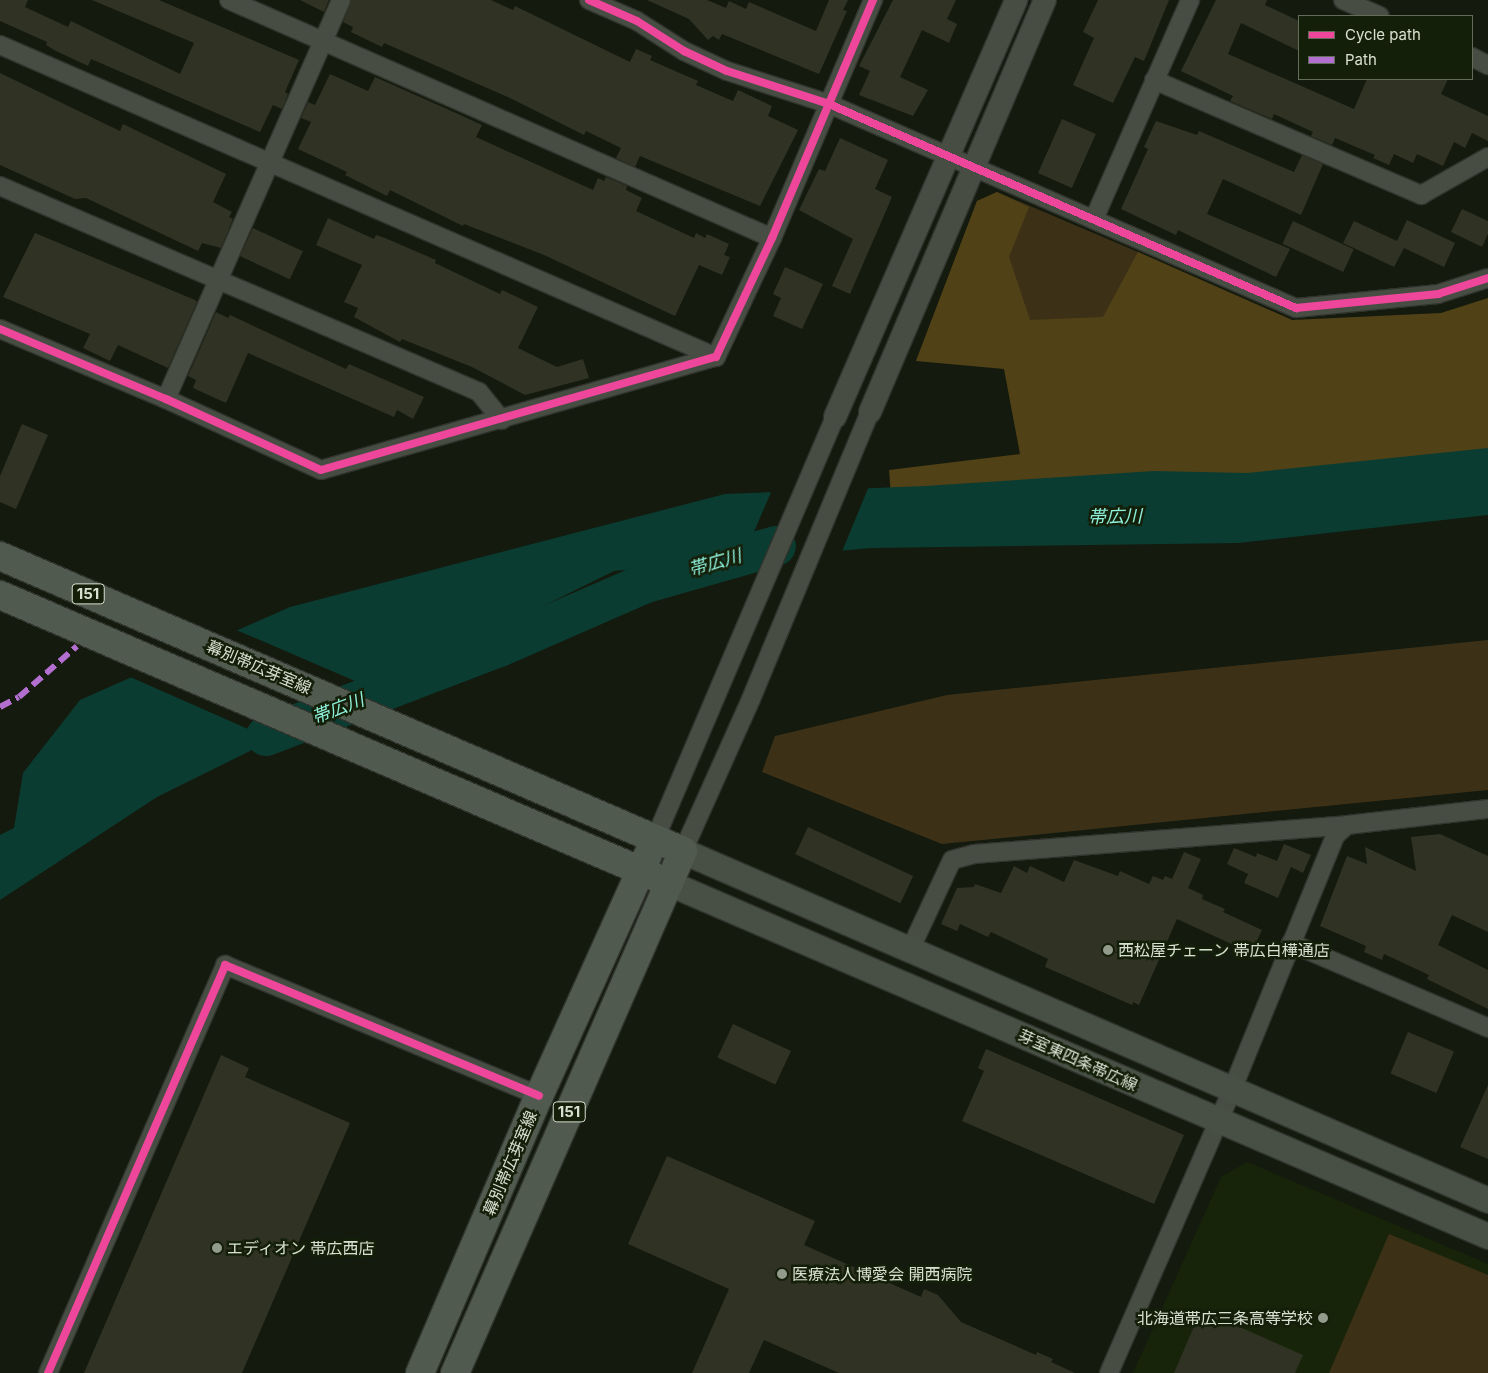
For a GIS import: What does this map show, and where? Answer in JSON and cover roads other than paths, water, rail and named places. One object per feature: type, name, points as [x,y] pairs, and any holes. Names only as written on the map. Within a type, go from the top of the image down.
[{"type":"main road","name":"幕別帯広芽室線","points":[[0,556],[683,851],[455,1373]]},
{"type":"main road","name":"151","points":[[0,595],[455,794],[669,883]]},
{"type":"main road","name":"幕別帯広芽室線","points":[[420,1373],[538,1096],[655,839]]},
{"type":"main road","name":"芽室東四条帯広線","points":[[683,851],[1488,1200]]},
{"type":"main road","name":"芽室東四条帯広線","points":[[669,883],[1488,1236]]},
{"type":"street","points":[[229,0],[772,238]]},
{"type":"street","points":[[166,399],[341,0]]},
{"type":"street","points":[[589,0],[637,21],[684,51],[727,71],[828,104],[948,158],[1094,219],[1296,308],[1438,294],[1488,278]]},
{"type":"street","points":[[0,329],[166,399],[321,470],[502,420],[716,357],[772,238],[873,0]]},
{"type":"street","points":[[655,839],[710,705],[1016,0]]},
{"type":"street","points":[[683,851],[751,699],[1044,0]]},
{"type":"street","points":[[1094,219],[1190,0]]},
{"type":"street","points":[[1343,0],[1378,15]]},
{"type":"street","points":[[0,45],[716,357]]},
{"type":"street","points":[[1473,58],[1488,65]]},
{"type":"street","points":[[1154,80],[1421,195],[1488,157]]},
{"type":"street","points":[[0,186],[479,392],[502,420]]},
{"type":"street","points":[[910,950],[952,860],[967,856],[1347,825],[1488,809]]},
{"type":"street","points":[[1109,1373],[1232,1090],[1335,836],[1347,825]]},
{"type":"street","points":[[1291,944],[1488,1028]]},
{"type":"street","points":[[48,1373],[225,965],[538,1096]]},
{"type":"water","points":[[1488,448],[1488,515],[1238,543],[871,548],[614,571],[157,797],[0,900],[0,835],[14,828],[23,773],[80,700],[290,607],[725,494],[925,486],[1154,471],[1247,473]]},
{"type":"waterway","name":"帯広川","points":[[266,736],[497,648],[646,583],[776,546]]},
{"type":"place","name":"西松屋チェーン 帯広白樺通店","points":[[1108,950]]},
{"type":"place","name":"エディオン 帯広西店","points":[[217,1248]]},
{"type":"place","name":"医療法人博愛会 開西病院","points":[[782,1274]]},
{"type":"place","name":"北海道帯広三条高等学校","points":[[1323,1318]]}]
